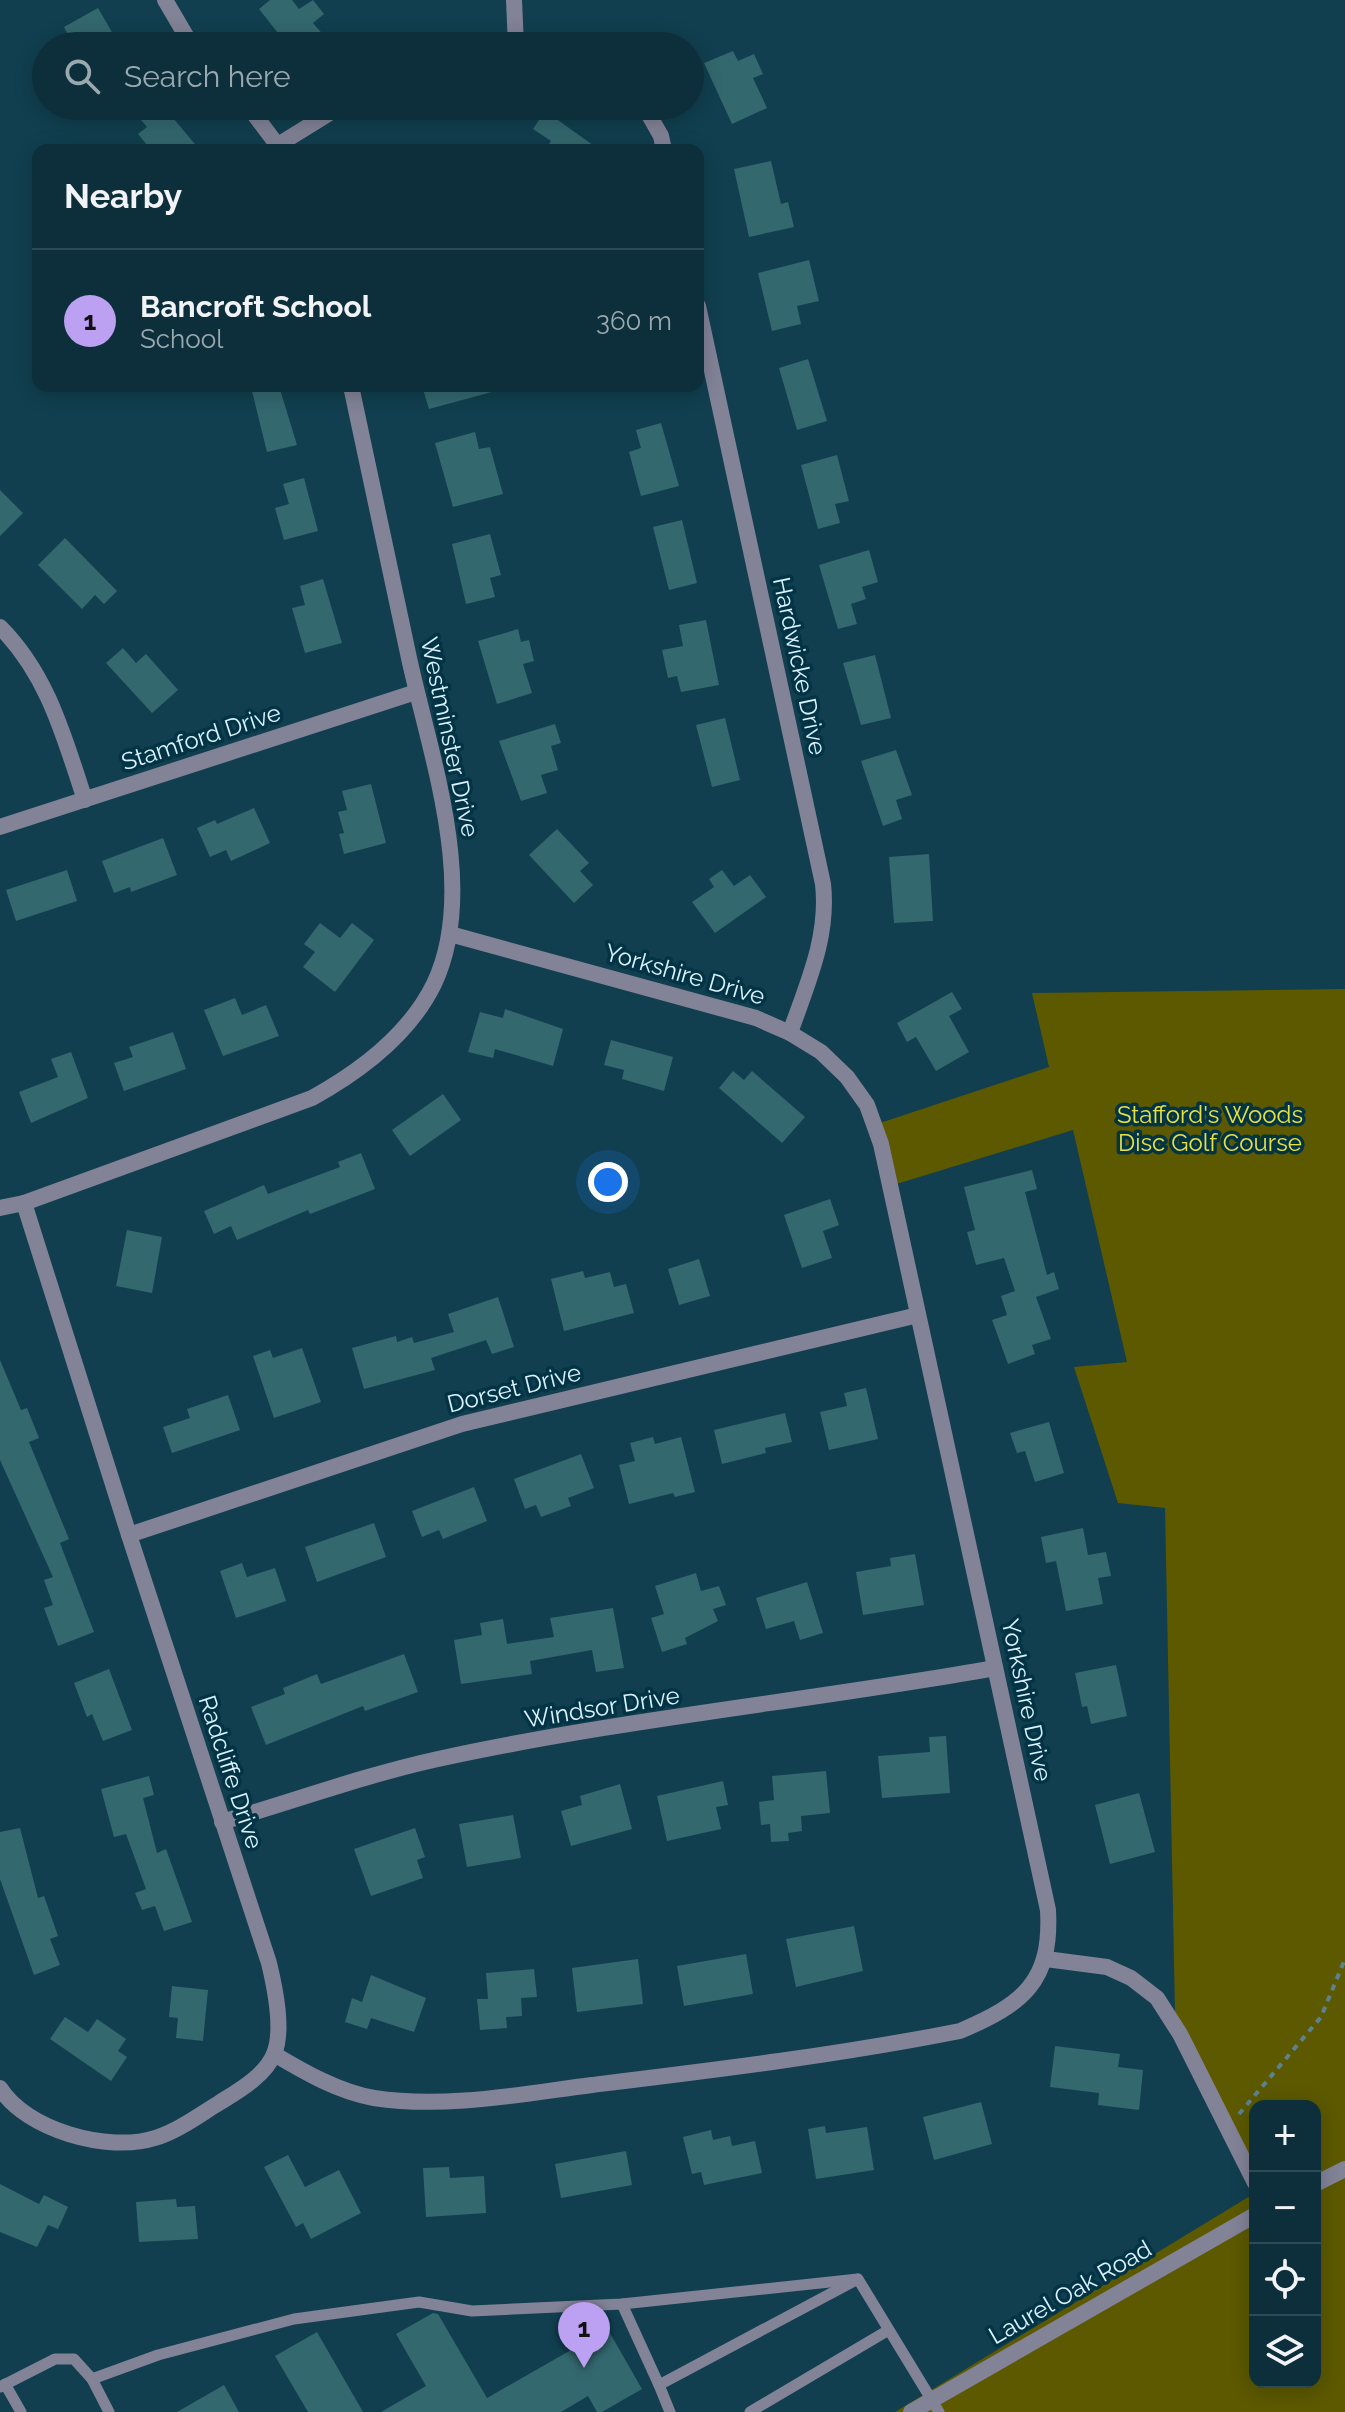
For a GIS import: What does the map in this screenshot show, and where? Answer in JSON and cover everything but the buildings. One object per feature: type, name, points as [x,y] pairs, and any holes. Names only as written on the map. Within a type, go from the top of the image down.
[{"type":"street","points":[[165,0],[184,32]]},
{"type":"street","points":[[514,0],[515,32]]},
{"type":"street","points":[[259,120],[277,144]]},
{"type":"street","points":[[286,144],[321,120]]},
{"type":"street","points":[[652,120],[663,144]]},
{"type":"street","name":"Hardwicke Drive","points":[[704,334],[823,884],[826,913],[821,942],[790,1033]]},
{"type":"street","name":"Westminster Drive","points":[[0,1208],[24,1203],[312,1098],[349,1077],[401,1031],[434,984],[450,934],[449,827],[416,692],[352,392]]},
{"type":"street","points":[[0,627],[36,671],[53,705],[85,800]]},
{"type":"street","name":"Stamford Drive","points":[[0,827],[416,692]]},
{"type":"street","name":"Yorkshire Drive","points":[[274,2054],[309,2074],[370,2097],[410,2102],[464,2101],[729,2069],[960,2031],[994,2017],[1027,1993],[1046,1959],[1050,1943],[1048,1910],[881,1144],[867,1105],[847,1077],[821,1052],[790,1033],[756,1018],[450,934]]},
{"type":"street","name":"Radcliffe Drive","points":[[24,1203],[269,1963],[278,2003],[274,2054]]},
{"type":"street","name":"Dorset Drive","points":[[129,1535],[462,1424],[918,1315]]},
{"type":"street","name":"Windsor Drive","points":[[222,1822],[435,1760],[549,1738],[847,1694],[995,1668]]},
{"type":"street","points":[[1046,1959],[1107,1967],[1131,1978],[1157,1998],[1180,2034],[1250,2172]]},
{"type":"street","points":[[0,2088],[23,2113],[80,2139],[132,2142],[155,2138],[181,2127],[247,2086],[274,2054]]},
{"type":"street","points":[[1321,2181],[1345,2169]]},
{"type":"street","name":"Laurel Oak Road","points":[[911,2412],[936,2406],[1249,2219]]},
{"type":"lane","points":[[858,2279],[887,2331],[936,2406]]},
{"type":"lane","points":[[92,2379],[158,2355],[294,2319],[419,2302],[472,2311],[622,2304],[858,2279]]},
{"type":"lane","points":[[659,2385],[858,2279]]},
{"type":"lane","points":[[622,2304],[670,2412]]},
{"type":"lane","points":[[750,2412],[887,2331]]},
{"type":"lane","points":[[21,2412],[3,2386],[55,2359],[74,2359],[92,2379],[109,2412]]},
{"type":"path","points":[[1228,2128],[1321,2017],[1345,1959]]},
{"type":"green space","name":"Stafford's Woods Disc Golf Course","points":[[1345,989],[1345,2412],[895,2412],[1249,2197],[1249,2388],[1321,2388],[1321,2100],[1249,2100],[1249,2162],[1175,2012],[1165,1508],[1118,1503],[1074,1367],[1127,1362],[1073,1130],[890,1186],[871,1126],[1049,1067],[1032,993]]},
{"type":"place","name":"Bancroft School","points":[[584,2368]]}]
